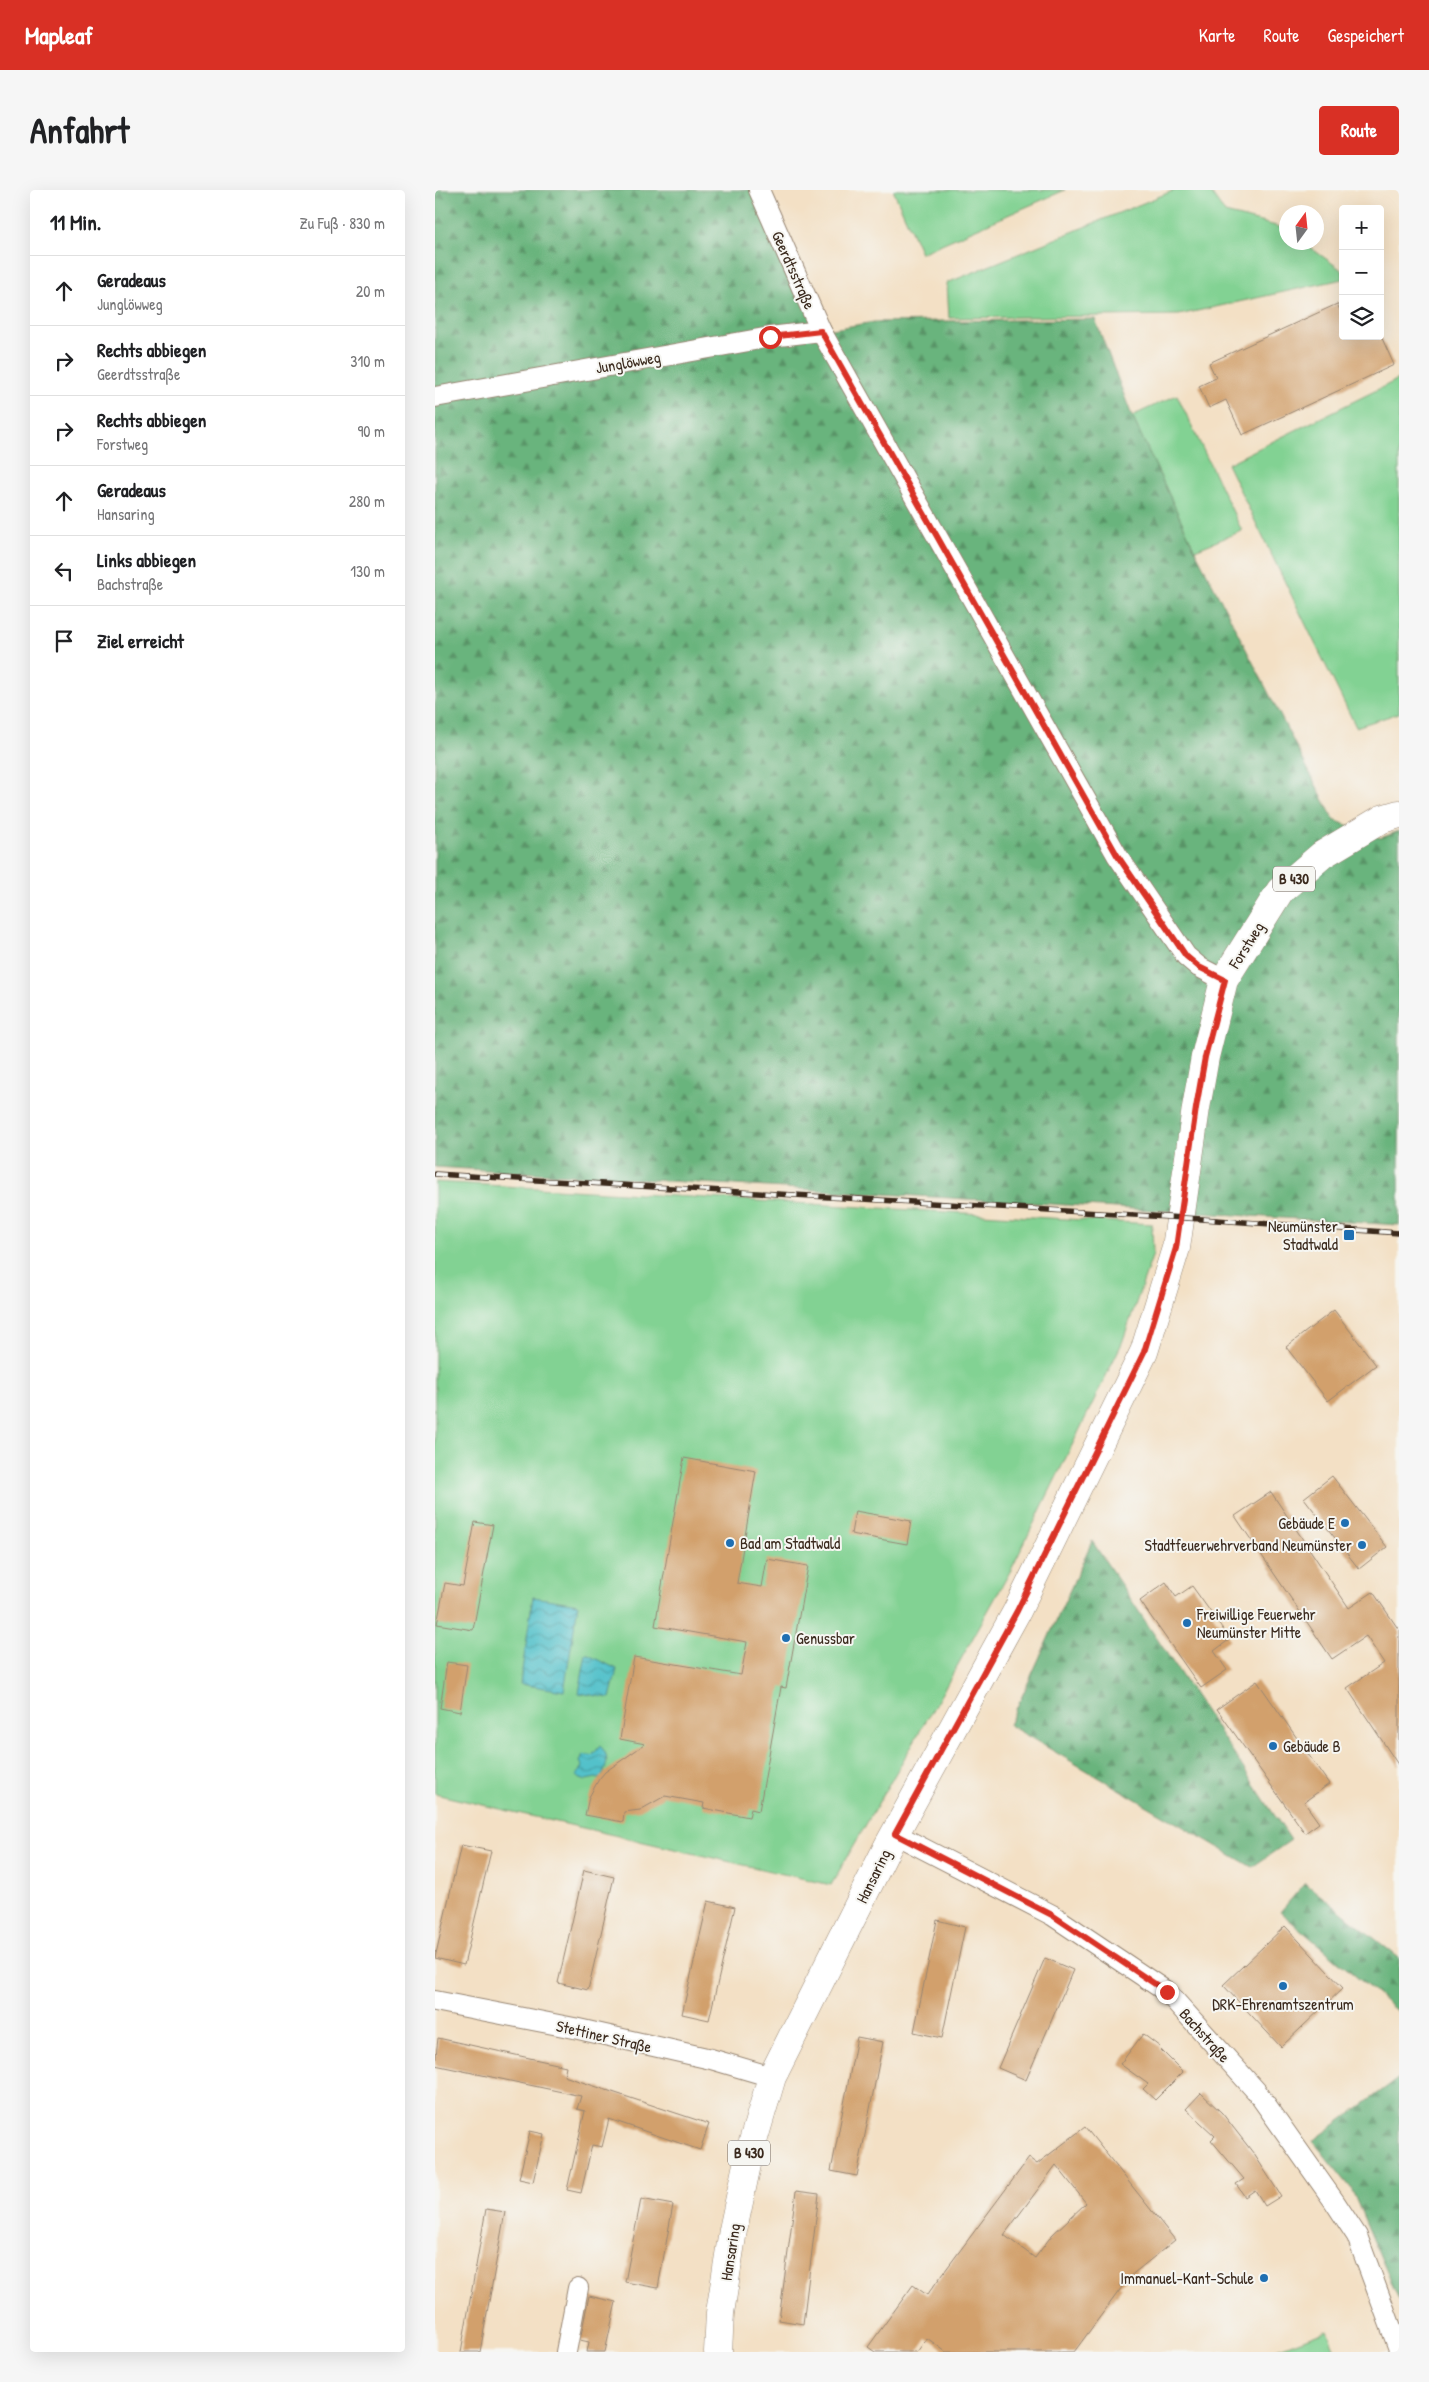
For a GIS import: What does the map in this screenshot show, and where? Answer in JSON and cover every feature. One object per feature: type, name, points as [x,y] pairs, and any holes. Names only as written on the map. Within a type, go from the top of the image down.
[{"type":"main road","name":"Forstweg","points":[[1183,1202],[1205,1057],[1225,980],[1280,891],[1321,855],[1382,819],[1399,814]]},
{"type":"main road","name":"Hansaring","points":[[718,2352],[720,2313],[733,2230],[749,2155],[772,2078],[895,1834],[1017,1611],[1144,1352],[1176,1248],[1183,1202]]},
{"type":"street","name":"Geerdtsstraße","points":[[759,190],[821,331],[1117,855],[1186,956],[1199,967],[1225,980]]},
{"type":"street","name":"Junglöwweg","points":[[435,397],[770,337],[821,331]]},
{"type":"street","name":"Bachstraße","points":[[895,1834],[1052,1915],[1167,1992],[1257,2092],[1357,2236],[1399,2349]]},
{"type":"street","name":"Stettiner Straße","points":[[435,2001],[574,2028],[711,2059],[772,2078]]},
{"type":"street","points":[[566,2352],[578,2288]]},
{"type":"green space","points":[[435,190],[759,190],[821,331],[874,322],[1095,319],[1132,416],[1195,550],[1334,820],[1381,838],[1399,831],[1399,1225],[435,1167]]},
{"type":"green space","points":[[893,190],[1065,190],[921,253]]},
{"type":"green space","points":[[1175,190],[1209,190],[1225,213],[1279,227],[1279,250],[1314,250],[1339,268],[1339,280],[1179,315],[949,318],[947,283]]},
{"type":"green space","points":[[1399,379],[1399,713],[1356,727],[1227,464]]},
{"type":"green space","points":[[1177,395],[1242,531],[1195,550],[1132,416]]},
{"type":"green space","name":"Bad am Stadtwald","points":[[435,1182],[1152,1224],[1153,1254],[1122,1343],[1012,1568],[831,1885],[435,1794]]},
{"type":"green space","points":[[1092,1541],[1291,1840],[1252,1867],[1009,1725]]},
{"type":"green space","points":[[1305,1883],[1399,1958],[1399,2013],[1280,1912]]},
{"type":"green space","points":[[1399,2078],[1399,2300],[1351,2188],[1313,2141]]},
{"type":"green space","points":[[1327,2330],[1336,2352],[1269,2352]]},
{"type":"water","points":[[533,1597],[578,1604],[564,1691],[520,1684]]},
{"type":"water","points":[[586,1654],[617,1669],[610,1698],[579,1693]]},
{"type":"water","points":[[600,1746],[606,1754],[607,1762],[599,1779],[586,1780],[576,1776],[583,1767],[580,1762],[583,1754],[592,1756]]},
{"type":"building","points":[[1337,304],[1339,308],[1339,340],[1383,340],[1394,365],[1242,435],[1226,400],[1209,408],[1199,386],[1216,378],[1209,363]]},
{"type":"building","points":[[1334,1310],[1376,1365],[1328,1401],[1286,1347]]},
{"type":"building","points":[[684,1458],[756,1471],[737,1583],[762,1587],[767,1559],[808,1566],[786,1688],[781,1687],[759,1811],[751,1809],[749,1817],[703,1808],[704,1803],[665,1796],[640,1810],[624,1812],[623,1822],[585,1815],[589,1797],[599,1779],[605,1772],[645,1744],[620,1739],[634,1657],[741,1675],[747,1642],[655,1626]]},
{"type":"building","name":"Gebäude E","points":[[1332,1476],[1387,1547],[1359,1569],[1304,1498]]},
{"type":"building","points":[[1271,1492],[1349,1608],[1373,1592],[1399,1630],[1399,1766],[1347,1688],[1384,1663],[1366,1636],[1332,1659],[1235,1516]]},
{"type":"building","points":[[855,1511],[911,1521],[907,1544],[851,1534]]},
{"type":"building","points":[[475,1522],[493,1525],[473,1630],[437,1624],[445,1583],[463,1586]]},
{"type":"building","name":"Freiwillige Feuerwehr Neumünster Mitte","points":[[1166,1582],[1176,1597],[1192,1586],[1230,1639],[1214,1651],[1227,1670],[1201,1688],[1140,1601]]},
{"type":"building","points":[[447,1662],[467,1665],[460,1712],[440,1708]]},
{"type":"building","name":"Gebäude B","points":[[1257,1681],[1329,1784],[1304,1802],[1319,1823],[1305,1833],[1217,1709]]},
{"type":"building","points":[[461,1845],[491,1851],[464,1965],[435,1958]]},
{"type":"building","points":[[584,1870],[614,1877],[588,1990],[558,1983]]},
{"type":"building","points":[[708,1901],[735,1907],[709,2020],[682,2014]]},
{"type":"building","points":[[937,1920],[965,1927],[942,2038],[914,2032]]},
{"type":"building","name":"DRK-Ehrenamtszentrum","points":[[1285,1926],[1343,1988],[1281,2047],[1223,1985]]},
{"type":"building","points":[[1045,1958],[1073,1970],[1026,2080],[998,2068]]},
{"type":"building","points":[[1143,2034],[1160,2047],[1183,2072],[1155,2100],[1143,2089],[1148,2084],[1120,2064]]},
{"type":"building","points":[[857,2037],[883,2042],[857,2176],[831,2171]]},
{"type":"building","points":[[438,2038],[566,2066],[564,2076],[709,2124],[700,2150],[609,2119],[602,2147],[592,2145],[581,2193],[567,2190],[585,2111],[577,2109],[581,2096],[435,2065]]},
{"type":"building","points":[[1201,2093],[1222,2113],[1254,2154],[1281,2196],[1265,2206],[1255,2190],[1245,2197],[1236,2184],[1244,2179],[1211,2140],[1215,2136],[1186,2109]]},
{"type":"building","points":[[1085,2127],[1175,2240],[1119,2285],[1122,2287],[1074,2352],[946,2352],[927,2338],[917,2352],[875,2352],[868,2347],[913,2285],[927,2295],[1029,2158],[1037,2164]],"holes":[[[1056,2165],[1086,2203],[1052,2235],[1035,2258],[1004,2235]]]},
{"type":"building","points":[[530,2131],[544,2134],[533,2182],[519,2179]]},
{"type":"building","points":[[796,2191],[819,2194],[803,2324],[779,2320]]},
{"type":"building","points":[[641,2199],[673,2205],[658,2288],[625,2282]]},
{"type":"building","points":[[486,2209],[505,2212],[480,2352],[461,2352]]},
{"type":"building","points":[[589,2296],[616,2302],[605,2352],[587,2352],[589,2342],[580,2340]]},
{"type":"railway","points":[[435,1174],[1202,1219],[1399,1233]]},
{"type":"place","name":"Neumünster Stadtwald","points":[[1349,1235]]},
{"type":"place","name":"Gebäude E","points":[[1345,1523]]},
{"type":"place","name":"Bad am Stadtwald","points":[[730,1543]]},
{"type":"place","name":"Stadtfeuerwehrverband Neumünster","points":[[1362,1545]]},
{"type":"place","name":"Freiwillige Feuerwehr Neumünster Mitte","points":[[1187,1623]]},
{"type":"place","name":"Genussbar","points":[[786,1638]]},
{"type":"place","name":"Gebäude B","points":[[1273,1746]]},
{"type":"place","name":"DRK-Ehrenamtszentrum","points":[[1283,1986]]},
{"type":"place","name":"Immanuel-Kant-Schule","points":[[1264,2278]]},
{"type":"route","points":[[770,337],[821,331],[1018,676],[1117,855],[1186,956],[1199,967],[1225,980],[1205,1057],[1176,1248],[1144,1352],[1017,1611],[895,1834],[1052,1915],[1167,1992]]}]
